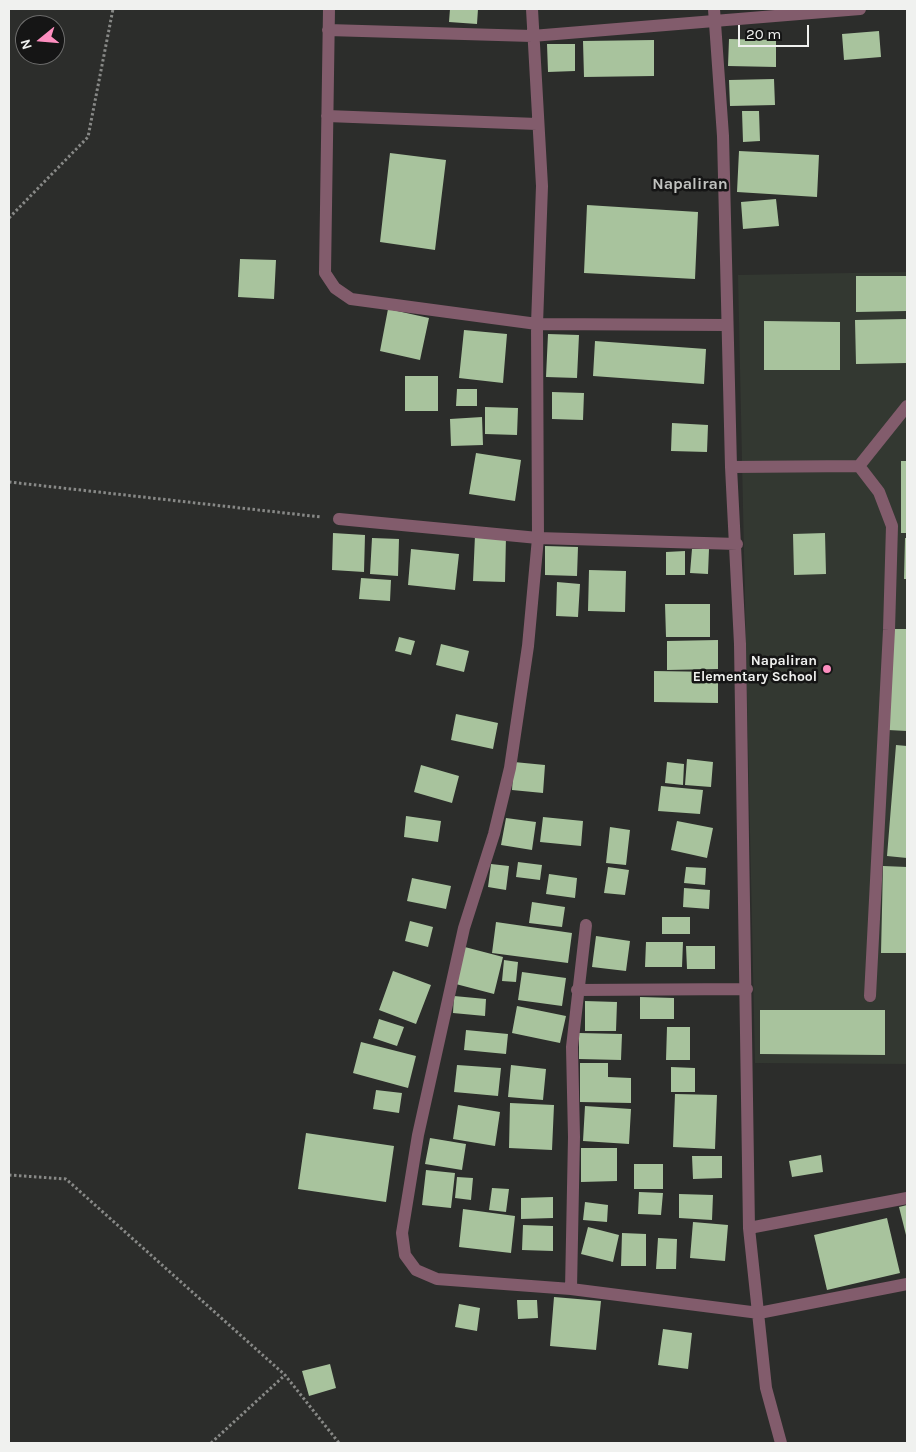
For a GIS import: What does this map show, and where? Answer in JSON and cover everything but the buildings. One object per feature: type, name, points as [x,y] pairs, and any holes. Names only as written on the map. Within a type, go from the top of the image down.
[{"type":"street","points":[[328,9],[325,273],[335,288],[351,299],[537,324],[727,325]]},
{"type":"street","points":[[532,9],[532,36],[542,186],[537,324],[538,538],[528,646],[510,768],[494,834],[464,928],[418,1135],[402,1233],[405,1254],[416,1270],[437,1279],[572,1289],[759,1314],[907,1284]]},
{"type":"street","points":[[328,30],[532,36],[715,15],[860,9]]},
{"type":"street","points":[[715,15],[723,136],[727,325],[736,544],[747,989],[749,1228],[766,1388],[781,1443]]},
{"type":"street","points":[[327,116],[537,124]]},
{"type":"street","points":[[859,466],[907,406]]},
{"type":"street","points":[[732,467],[859,466]]},
{"type":"street","points":[[859,466],[879,492],[892,526],[889,630],[870,996]]},
{"type":"street","points":[[339,519],[538,538],[736,544]]},
{"type":"street","points":[[572,1289],[574,1187],[572,1047],[577,990],[586,925]]},
{"type":"street","points":[[577,990],[747,989]]},
{"type":"street","points":[[749,1228],[907,1198]]},
{"type":"path","points":[[9,218],[88,137],[113,9]]},
{"type":"path","points":[[9,482],[339,519]]},
{"type":"path","points":[[9,1175],[66,1178],[285,1375],[339,1443]]},
{"type":"path","points":[[211,1443],[285,1375]]},
{"type":"shaded area","name":"Napaliran Elementary School","points":[[907,272],[907,1064],[755,1063],[738,275]]},
{"type":"place","name":"Napaliran Elementary School","points":[[827,669]]},
{"type":"district","name":"Napaliran","points":[[690,184]]}]
